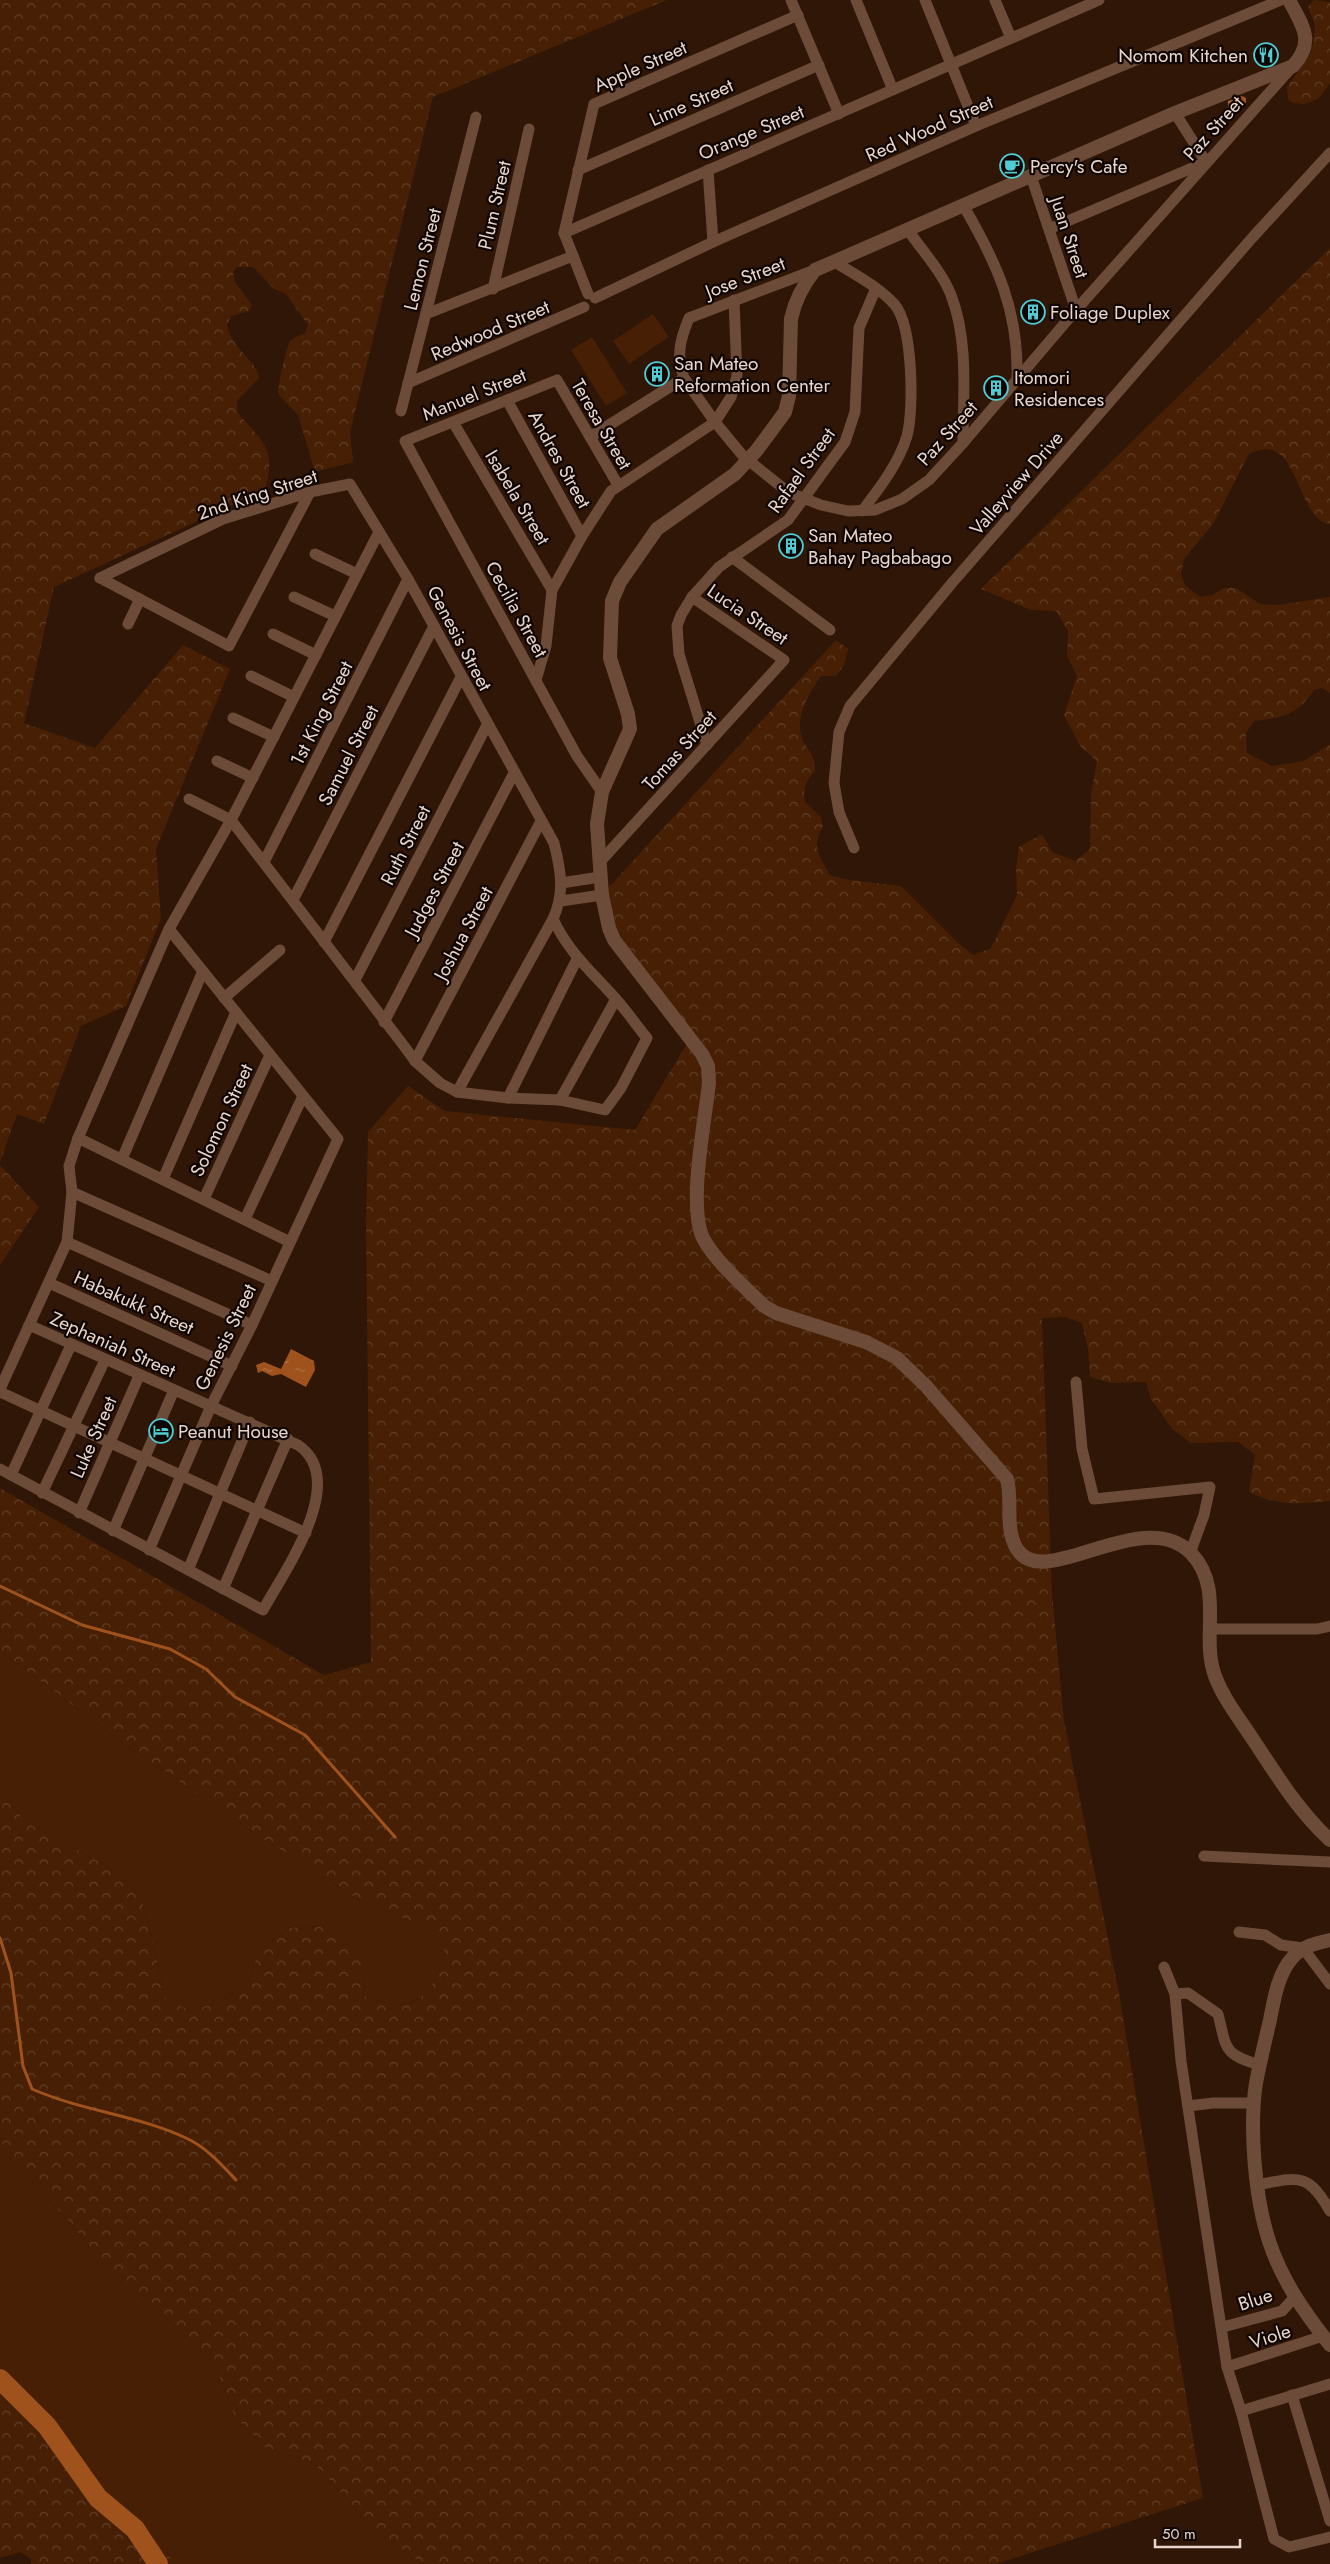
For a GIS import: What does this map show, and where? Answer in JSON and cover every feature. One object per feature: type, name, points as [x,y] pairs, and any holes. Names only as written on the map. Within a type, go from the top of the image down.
[{"type":"street","points":[[791,0],[839,114]]},
{"type":"street","points":[[856,0],[893,90]]},
{"type":"street","points":[[925,0],[976,126]]},
{"type":"street","points":[[996,0],[1011,38]]},
{"type":"street","name":"Orange Street","points":[[564,232],[1099,0]]},
{"type":"street","name":"Red Wood Street","points":[[592,296],[976,126],[1281,0]]},
{"type":"street","points":[[1289,0],[1304,28],[1306,39],[1303,53],[1293,66],[1174,113],[907,228],[815,270],[799,294],[791,319],[788,404],[782,417],[748,461],[725,482],[657,529],[615,592],[610,615],[610,658],[628,714],[630,729],[602,792],[597,824],[602,895],[609,928],[614,940],[685,1031],[708,1066],[709,1083],[696,1201],[698,1222],[704,1240],[764,1306],[776,1313],[866,1342],[897,1358],[926,1386],[1007,1479],[1010,1491],[1012,1535],[1021,1555],[1034,1560],[1053,1560],[1128,1540],[1156,1536],[1168,1539],[1190,1552],[1206,1577],[1210,1591],[1212,1662],[1221,1690],[1298,1806],[1330,1840]]},
{"type":"street","name":"Apple Street","points":[[564,232],[594,104],[798,15]]},
{"type":"street","name":"Lime Street","points":[[578,170],[818,65]]},
{"type":"street","name":"Paz Street","points":[[684,378],[715,422],[748,461],[779,486],[805,500],[835,509],[862,511],[889,505],[916,490],[963,443],[1076,310],[1293,66]]},
{"type":"street","points":[[1049,229],[1206,162],[1174,113]]},
{"type":"street","name":"Lemon Street","points":[[401,411],[476,117]]},
{"type":"street","name":"Plum Street","points":[[493,289],[529,129]]},
{"type":"street","name":"Valleyview Drive","points":[[854,848],[840,812],[834,783],[839,732],[850,706],[879,668],[1252,238],[1330,153]]},
{"type":"street","points":[[708,170],[712,242]]},
{"type":"street","name":"Juan Street","points":[[1031,176],[1076,310]]},
{"type":"street","points":[[963,205],[994,259],[1002,279],[1014,321],[1018,358],[1017,379]]},
{"type":"street","points":[[907,228],[946,284],[955,307],[962,350],[963,443]]},
{"type":"street","points":[[564,232],[592,296]]},
{"type":"street","points":[[426,314],[573,256]]},
{"type":"street","points":[[832,261],[876,288],[895,306],[907,331],[910,354],[907,434],[894,464],[862,511]]},
{"type":"street","name":"Jose Street","points":[[684,378],[679,362],[679,346],[689,318],[815,270]]},
{"type":"street","name":"Rafael Street","points":[[707,745],[679,654],[677,638],[681,615],[692,597],[712,574],[732,557],[780,528],[805,500],[845,442],[853,423],[857,394],[856,355],[858,328],[876,288]]},
{"type":"street","name":"Redwood Street","points":[[408,384],[584,307],[581,301],[592,296]]},
{"type":"street","points":[[536,680],[546,646],[552,590],[582,536],[611,491],[715,422],[734,391],[737,376],[734,300]]},
{"type":"street","points":[[590,437],[684,378]]},
{"type":"street","name":"Teresa Street","points":[[557,380],[618,485]]},
{"type":"street","name":"Manuel Street","points":[[405,440],[557,380]]},
{"type":"street","name":"Andres Street","points":[[507,400],[582,536]]},
{"type":"street","name":"Isabela Street","points":[[453,422],[552,590]]},
{"type":"street","name":"Cecilia Street","points":[[405,440],[577,756],[602,792]]},
{"type":"street","name":"2nd King Street","points":[[140,599],[100,578],[223,520],[310,492],[350,484],[378,532]]},
{"type":"street","points":[[128,624],[140,599],[228,646],[310,492]]},
{"type":"street","points":[[306,1533],[0,1391],[67,1242],[72,1192],[69,1166],[78,1138],[169,929],[232,820],[378,532]]},
{"type":"street","name":"Genesis Street","points":[[378,532],[408,579],[487,725],[554,843],[561,883],[561,901],[553,919],[457,1092]]},
{"type":"street","points":[[315,554],[357,574]]},
{"type":"street","points":[[732,557],[830,630]]},
{"type":"street","name":"1st King Street","points":[[264,862],[408,579]]},
{"type":"street","points":[[294,597],[335,616]]},
{"type":"street","name":"Lucia Street","points":[[692,597],[784,660]]},
{"type":"street","name":"Samuel Street","points":[[293,900],[434,626]]},
{"type":"street","points":[[272,634],[316,655]]},
{"type":"street","name":"Tomas Street","points":[[599,870],[707,745],[784,660]]},
{"type":"street","points":[[252,676],[294,697]]},
{"type":"street","points":[[324,942],[461,677]]},
{"type":"street","points":[[233,718],[274,737]]},
{"type":"street","name":"Ruth Street","points":[[355,980],[487,725]]},
{"type":"street","points":[[217,761],[253,778]]},
{"type":"street","name":"Judges Street","points":[[384,1022],[514,773]]},
{"type":"street","points":[[189,799],[232,820],[355,980],[384,1022],[415,1061],[440,1083],[457,1092],[508,1098],[560,1100],[605,1110],[621,1088],[647,1038],[616,999],[577,959],[563,940],[553,919]]},
{"type":"street","name":"Joshua Street","points":[[415,1061],[541,821]]},
{"type":"street","points":[[561,883],[599,870]]},
{"type":"street","points":[[561,901],[602,895]]},
{"type":"street","name":"Genesis Street","points":[[0,1469],[263,1610],[306,1533],[318,1488],[317,1472],[311,1456],[306,1450],[288,1439],[211,1406],[252,1325],[338,1139],[169,929]]},
{"type":"street","points":[[224,998],[280,950]]},
{"type":"street","points":[[508,1098],[577,959]]},
{"type":"street","points":[[122,1159],[203,972]]},
{"type":"street","points":[[560,1100],[616,999]]},
{"type":"street","points":[[162,1179],[236,1012]]},
{"type":"street","name":"Solomon Street","points":[[204,1199],[270,1055]]},
{"type":"street","points":[[245,1219],[303,1096]]},
{"type":"street","points":[[78,1138],[290,1242]]},
{"type":"street","points":[[72,1192],[272,1281]]},
{"type":"street","points":[[67,1242],[252,1325]]},
{"type":"street","name":"Habakukk Street","points":[[49,1283],[232,1366]]},
{"type":"street","name":"Zephaniah Street","points":[[29,1325],[139,1376],[211,1406]]},
{"type":"street","points":[[11,1475],[71,1345]]},
{"type":"street","points":[[42,1493],[105,1360]]},
{"type":"street","name":"Luke Street","points":[[79,1513],[139,1376]]},
{"type":"street","points":[[1076,1382],[1082,1449],[1094,1499],[1210,1487],[1204,1515],[1190,1552]]},
{"type":"street","points":[[113,1531],[174,1390]]},
{"type":"street","points":[[149,1550],[211,1406]]},
{"type":"street","points":[[188,1570],[250,1422]]},
{"type":"street","points":[[223,1589],[288,1439]]},
{"type":"street","points":[[1211,1629],[1317,1628],[1330,1626]]},
{"type":"street","points":[[1204,1856],[1330,1862]]},
{"type":"street","points":[[1239,1932],[1265,1934],[1281,1945],[1303,1948],[1330,1984]]},
{"type":"street","points":[[1326,2341],[1294,2298],[1279,2269],[1269,2242],[1257,2185],[1254,2103],[1260,2065],[1281,1978],[1292,1957],[1303,1948],[1330,1940]]},
{"type":"street","points":[[1164,1967],[1175,1994],[1178,2035],[1223,2327],[1227,2367],[1241,2411],[1274,2539],[1289,2547],[1330,2537]]},
{"type":"street","points":[[1175,1994],[1188,1993],[1218,2014],[1226,2045],[1235,2058],[1260,2065]]},
{"type":"street","points":[[1188,2106],[1213,2103],[1254,2103]]},
{"type":"street","points":[[1257,2185],[1290,2179],[1305,2182],[1315,2187],[1330,2212]]},
{"type":"street","name":"Blue","points":[[1223,2327],[1282,2311],[1294,2298]]},
{"type":"street","name":"Viole","points":[[1227,2367],[1326,2341]]},
{"type":"street","points":[[1241,2411],[1330,2384]]},
{"type":"street","points":[[1292,2396],[1330,2521]]},
{"type":"green space","points":[[0,0],[667,0],[433,97],[350,432],[353,462],[315,472],[298,415],[278,394],[289,343],[292,339],[305,333],[308,325],[286,294],[274,289],[253,267],[237,267],[233,272],[235,282],[252,305],[249,311],[231,316],[227,325],[234,341],[253,365],[259,378],[237,401],[237,412],[260,439],[268,454],[268,476],[265,490],[54,587],[24,723],[95,748],[183,645],[230,669],[156,849],[161,918],[126,1006],[81,1026],[44,1124],[17,1114],[0,1162]]},
{"type":"green space","points":[[1314,0],[1330,2],[1330,83],[1319,98],[1304,104],[1293,103],[1288,99],[1287,87],[1310,54],[1315,25],[1308,7]]},
{"type":"green space","points":[[1330,248],[1330,524],[1319,519],[1310,508],[1288,463],[1278,453],[1266,449],[1249,454],[1213,524],[1184,559],[1181,574],[1185,585],[1200,597],[1212,595],[1224,588],[1236,588],[1260,604],[1279,605],[1330,597],[1330,693],[1322,688],[1314,690],[1302,705],[1289,714],[1254,721],[1246,733],[1247,753],[1272,766],[1304,761],[1330,744],[1330,1501],[1308,1503],[1279,1502],[1259,1497],[1249,1492],[1255,1455],[1238,1442],[1191,1443],[1172,1429],[1151,1399],[1146,1382],[1111,1383],[1090,1377],[1088,1349],[1082,1323],[1065,1317],[1042,1318],[1052,1594],[1064,1721],[1119,1993],[1203,2498],[996,2564],[422,2564],[370,2525],[315,2464],[266,2448],[234,2416],[215,2365],[173,2324],[128,2290],[101,2262],[68,2220],[9,2158],[0,2139],[0,1787],[24,1821],[122,1874],[142,1901],[155,1951],[164,1997],[188,2010],[220,2003],[249,1979],[258,1953],[288,1928],[322,1926],[347,1935],[362,1964],[365,1996],[382,2002],[397,2004],[410,2003],[429,1989],[436,1977],[445,1946],[426,1928],[359,1900],[262,1838],[126,1745],[0,1651],[0,1488],[324,1675],[371,1662],[366,1226],[368,1132],[408,1086],[445,1111],[635,1130],[686,1045],[697,1039],[615,930],[608,888],[836,640],[848,649],[844,665],[836,676],[821,676],[805,704],[800,720],[801,735],[815,765],[815,771],[806,785],[804,797],[805,802],[821,817],[823,826],[819,833],[817,845],[823,862],[830,875],[849,880],[901,886],[958,943],[974,955],[991,948],[1017,895],[1016,868],[1019,847],[1042,834],[1052,852],[1075,861],[1090,849],[1091,795],[1097,761],[1080,746],[1064,715],[1077,676],[1067,656],[1068,631],[1056,611],[1031,610],[981,589]]},
{"type":"green space","points":[[653,314],[669,337],[629,364],[613,341]]},
{"type":"green space","points":[[592,337],[627,393],[606,406],[571,350]]},
{"type":"green space","points":[[0,1165],[39,1207],[0,1265]]},
{"type":"green space","points":[[0,1651],[126,1745],[262,1838],[359,1900],[426,1928],[446,1945],[442,1962],[429,1988],[420,1997],[410,2002],[397,2004],[382,2002],[365,1996],[362,1964],[322,1926],[288,1928],[258,1953],[249,1979],[220,2003],[188,2010],[164,1998],[155,1951],[142,1901],[122,1874],[24,1821],[0,1787]]},
{"type":"green space","points":[[0,2139],[9,2158],[68,2220],[101,2262],[128,2290],[173,2324],[215,2365],[234,2416],[266,2448],[315,2464],[370,2525],[422,2564],[174,2564],[162,2543],[106,2495],[71,2444],[49,2417],[0,2368]]},
{"type":"green space","points":[[0,2368],[49,2417],[71,2444],[106,2495],[162,2543],[174,2564],[31,2564],[31,2559],[20,2552],[0,2558]]},
{"type":"water","points":[[1242,96],[1246,98],[1246,103],[1233,114],[1228,110],[1228,101]]},
{"type":"water","points":[[291,1349],[314,1361],[315,1370],[306,1387],[281,1374],[272,1376],[262,1371],[258,1373],[256,1365],[264,1362],[281,1369]]},
{"type":"waterway","points":[[0,1586],[82,1625],[170,1649],[206,1669],[235,1697],[305,1735],[395,1837]]},
{"type":"waterway","points":[[0,1938],[11,1973],[23,2066],[32,2089],[70,2103],[167,2130],[186,2138],[207,2151],[236,2180]]},
{"type":"waterway","points":[[0,2379],[47,2426],[98,2498],[135,2529],[158,2564]]},
{"type":"place","name":"Nomom Kitchen","points":[[1266,55]]},
{"type":"place","name":"Percy's Cafe","points":[[1012,166]]},
{"type":"place","name":"Foliage Duplex","points":[[1033,312]]},
{"type":"place","name":"San Mateo Reformation Center","points":[[657,374]]},
{"type":"place","name":"Itomori Residences","points":[[996,388]]},
{"type":"place","name":"San Mateo Bahay Pagbabago","points":[[791,546]]},
{"type":"place","name":"Peanut House","points":[[161,1431]]}]
